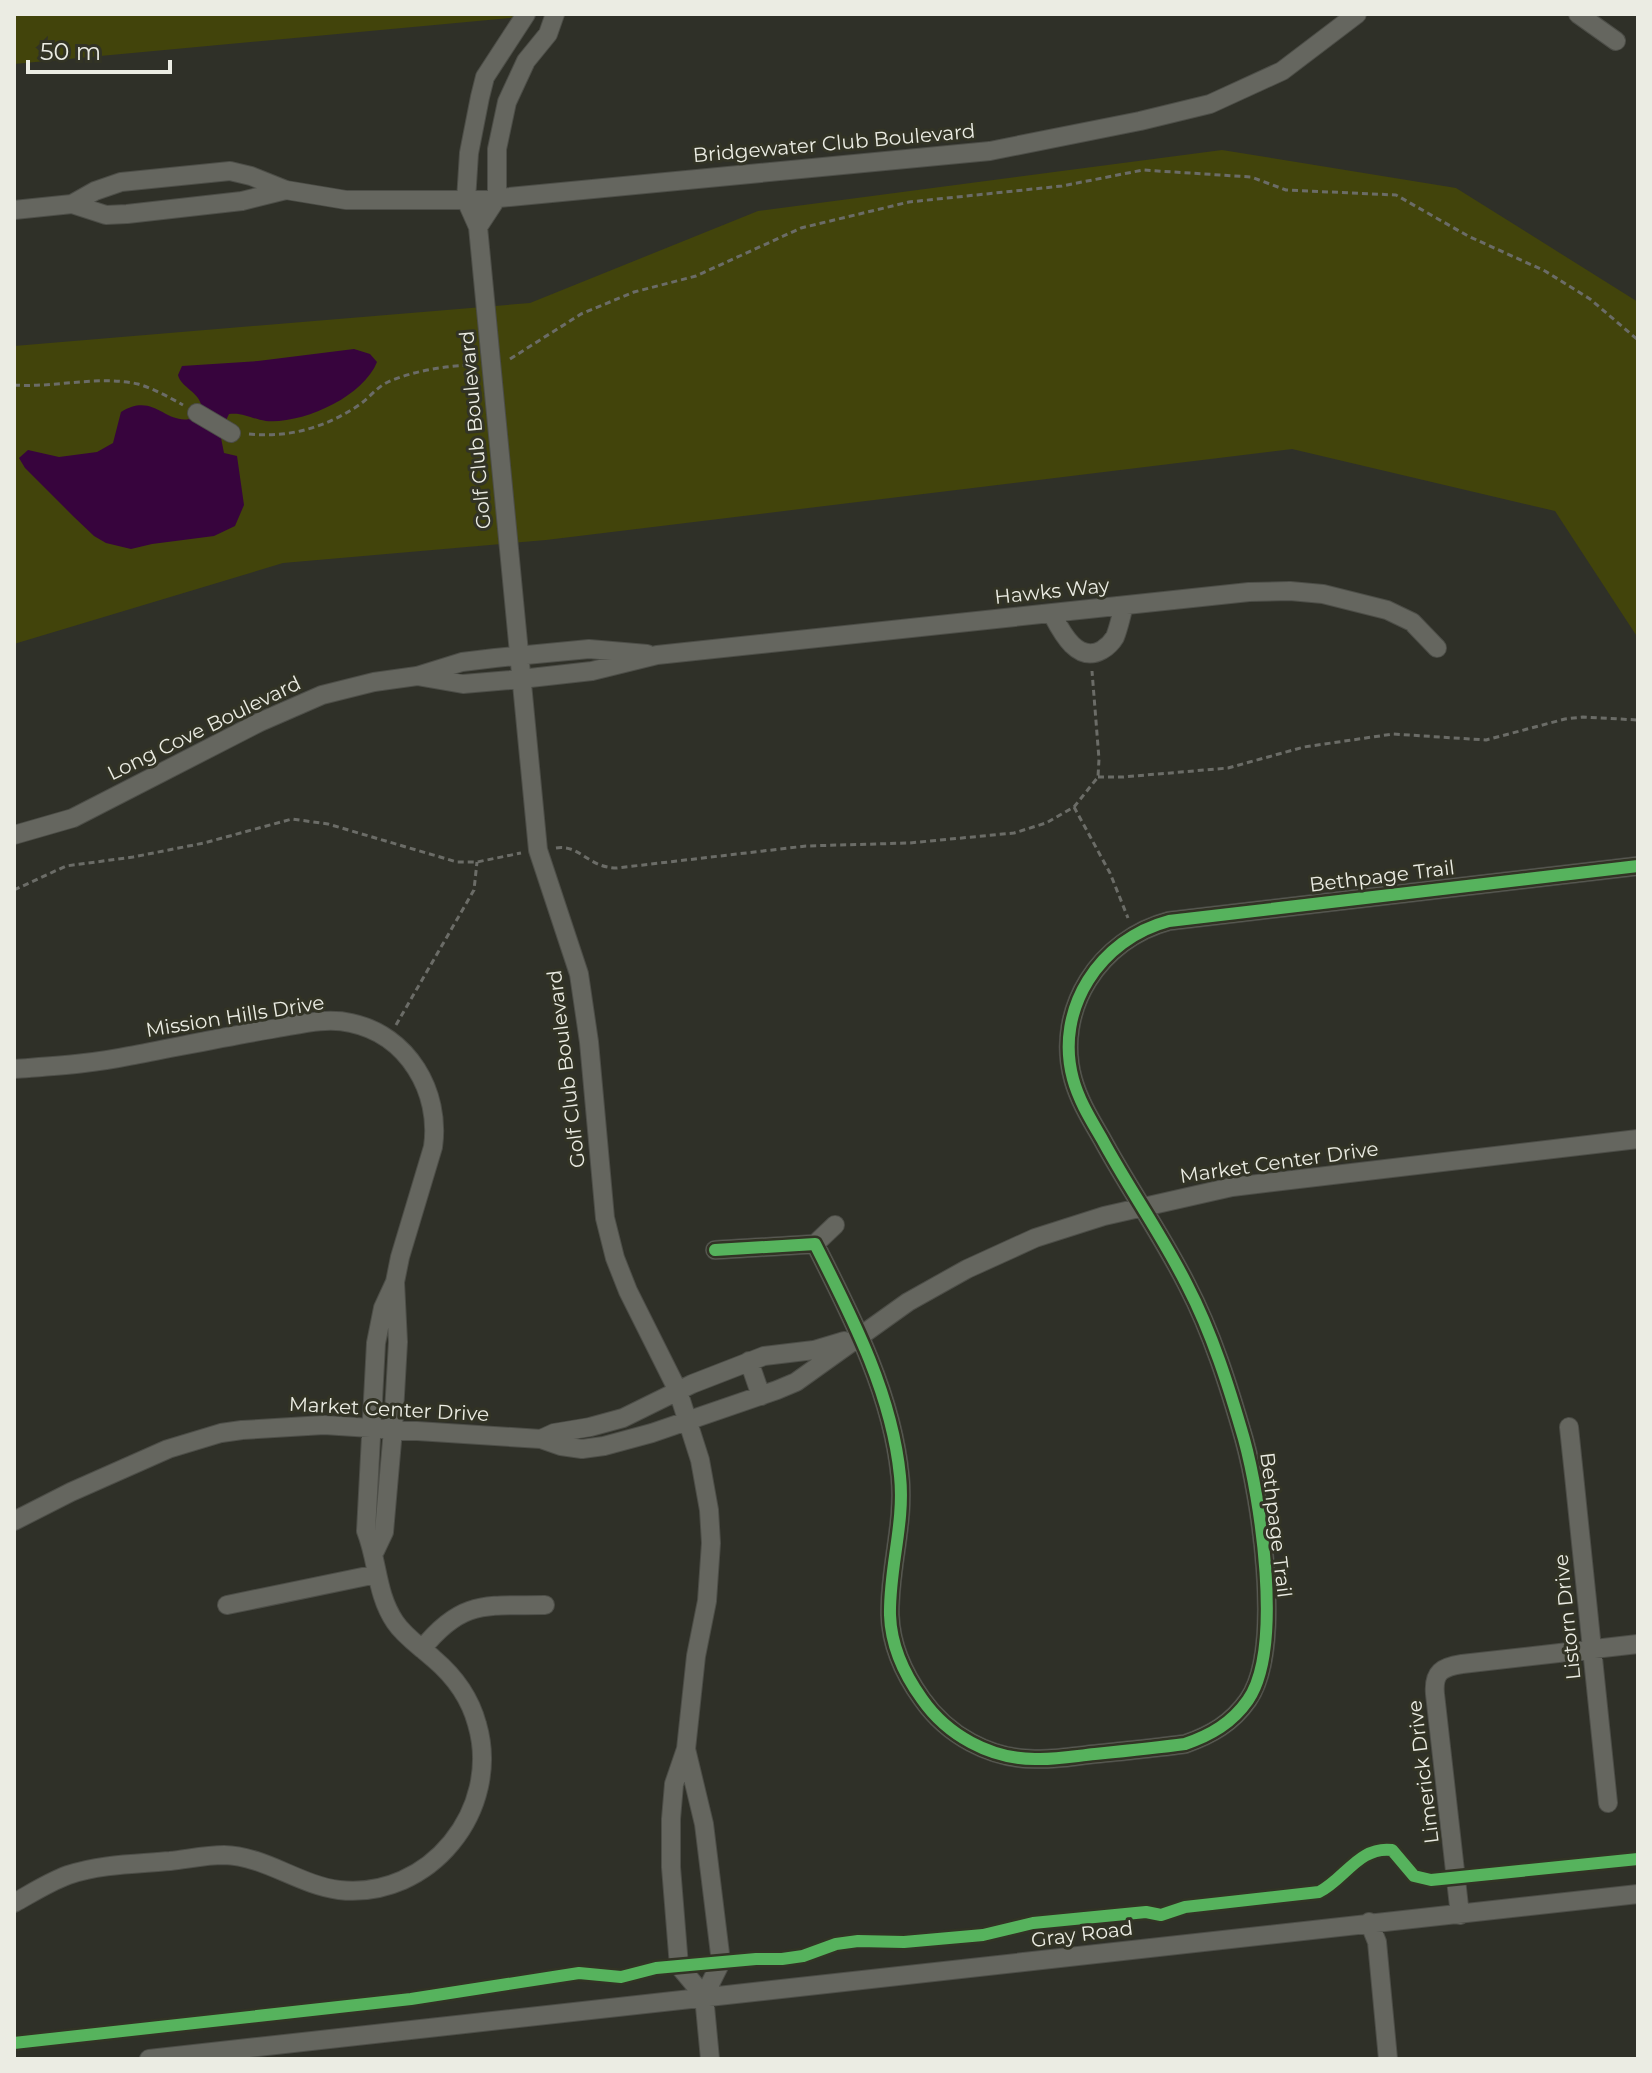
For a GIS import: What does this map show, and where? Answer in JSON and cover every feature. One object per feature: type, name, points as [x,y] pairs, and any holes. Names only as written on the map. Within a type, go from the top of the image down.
[{"type":"street","name":"Golf Club Boulevard","points":[[526,14],[485,77],[469,153],[466,200],[478,227],[538,850],[579,974],[589,1042],[605,1218],[615,1258],[628,1291],[678,1391],[704,1478],[711,1543],[707,1601],[696,1656],[686,1749],[674,1784],[671,1819],[679,1966],[704,1996],[721,1962],[704,1824],[686,1749]]},
{"type":"street","points":[[478,227],[497,198],[497,149],[515,82],[526,61],[548,34],[555,14]]},
{"type":"street","name":"Bridgewater Club Boulevard","points":[[14,210],[72,204],[95,191],[121,182],[230,171],[286,190],[346,200],[466,200],[990,151],[1210,104],[1282,71],[1357,14]]},
{"type":"street","points":[[1578,14],[1616,41]]},
{"type":"street","points":[[506,45],[526,61]]},
{"type":"street","name":"Bridgewater Club Boulevard","points":[[72,204],[106,215],[127,214],[242,201],[286,190]]},
{"type":"street","points":[[197,413],[231,433]]},
{"type":"street","name":"Hawks Way","points":[[521,679],[592,671],[657,655],[1249,592],[1323,594],[1387,610],[1412,622],[1437,648]]},
{"type":"street","points":[[1052,614],[1066,639],[1080,651],[1091,654],[1107,647],[1115,638],[1124,606]]},
{"type":"street","name":"Hawks Way","points":[[518,655],[589,649],[657,655]]},
{"type":"street","name":"Long Cove Boulevard","points":[[14,835],[73,818],[292,707],[347,688],[417,676],[462,662],[518,655]]},
{"type":"street","name":"Long Cove Boulevard","points":[[417,676],[463,684],[521,679]]},
{"type":"street","name":"Bethpage Trail","points":[[815,1244],[860,1336],[890,1420],[901,1480],[901,1527],[890,1597],[892,1637],[905,1672],[929,1709],[960,1737],[997,1754],[1027,1759],[1185,1744],[1203,1738],[1228,1723],[1249,1699],[1262,1664],[1267,1628],[1259,1526],[1244,1440],[1210,1338],[1168,1248],[1081,1101],[1073,1079],[1070,1040],[1075,1008],[1090,977],[1116,947],[1137,934],[1169,921],[1638,866]]},
{"type":"street","name":"Mission Hills Drive","points":[[14,1069],[109,1060],[323,1021],[360,1025],[386,1039],[423,1078],[436,1118],[433,1147],[395,1282],[398,1342],[393,1430],[384,1532],[375,1551]]},
{"type":"street","name":"Market Center Drive","points":[[14,1521],[168,1449],[221,1433],[296,1425],[541,1439],[582,1449],[628,1441],[796,1382],[908,1302],[967,1269],[1035,1238],[1141,1207],[1232,1187],[1638,1139]]},
{"type":"street","points":[[715,1250],[815,1244],[835,1225]]},
{"type":"street","name":"Mission Hills Drive","points":[[375,1551],[366,1531],[371,1428],[379,1322],[387,1295],[395,1282]]},
{"type":"street","name":"Market Center Drive","points":[[541,1439],[554,1433],[623,1418],[749,1361],[787,1351],[814,1350],[860,1336]]},
{"type":"street","points":[[749,1361],[761,1396]]},
{"type":"street","name":"Listorn Drive","points":[[1569,1427],[1608,1803]]},
{"type":"street","points":[[14,1903],[52,1882],[81,1871],[215,1856],[246,1858],[340,1890],[381,1887],[411,1877],[442,1854],[460,1833],[475,1801],[483,1771],[481,1738],[472,1708],[448,1672],[406,1636],[390,1614],[377,1574],[375,1551]]},
{"type":"street","points":[[227,1605],[377,1574]]},
{"type":"street","points":[[422,1649],[442,1626],[462,1613],[493,1607],[545,1605]]},
{"type":"street","points":[[1592,1649],[1638,1644]]},
{"type":"street","name":"Limerick Drive","points":[[1460,1915],[1435,1694],[1434,1682],[1438,1673],[1451,1665],[1592,1649]]},
{"type":"street","name":"Gray Road","points":[[149,2059],[1638,1894]]},
{"type":"street","points":[[1369,1922],[1377,1942],[1388,2059]]},
{"type":"street","points":[[704,1996],[710,2059]]},
{"type":"path","points":[[231,433],[276,437],[321,426],[360,405],[385,383],[452,366],[502,364],[581,314],[634,292],[696,276],[801,228],[909,202],[1062,186],[1143,170],[1251,177],[1286,190],[1396,195],[1468,236],[1545,271],[1590,299],[1638,340]]},
{"type":"path","points":[[14,385],[136,384],[163,394],[197,413]]},
{"type":"path","points":[[14,890],[66,866],[204,843],[292,819],[328,824],[448,859],[477,862],[569,847],[596,865],[610,868],[806,846],[909,843],[1014,833],[1046,823],[1074,807],[1098,777],[1091,654]]},
{"type":"path","points":[[1098,777],[1228,768],[1304,747],[1393,734],[1486,740],[1565,719],[1638,720]]},
{"type":"path","points":[[1074,807],[1110,873],[1137,934]]},
{"type":"path","points":[[386,1039],[471,897],[476,884],[477,862]]},
{"type":"shaded area","points":[[14,14],[553,14],[14,64]]},
{"type":"shaded area","points":[[1222,150],[1456,188],[1638,302],[1638,638],[1555,511],[1292,449],[546,540],[283,563],[14,644],[14,346],[530,303],[758,211]]},
{"type":"shaded area","points":[[354,349],[370,354],[377,362],[359,386],[330,406],[281,421],[229,414],[220,433],[224,453],[237,456],[244,505],[235,526],[214,536],[131,549],[106,543],[74,517],[25,468],[19,458],[28,450],[59,457],[97,452],[113,443],[121,412],[133,407],[143,405],[175,418],[194,418],[201,404],[178,375],[182,366],[258,361]]},
{"type":"cycle path","points":[[715,1250],[815,1244],[843,1300],[879,1386],[896,1445],[901,1494],[890,1597],[893,1638],[910,1680],[932,1712],[971,1742],[986,1750],[1018,1758],[1058,1758],[1185,1744],[1195,1740],[1235,1715],[1248,1700],[1259,1676],[1267,1610],[1262,1533],[1244,1439],[1204,1322],[1177,1266],[1082,1103],[1073,1079],[1069,1053],[1070,1027],[1088,980],[1103,960],[1122,943],[1144,930],[1169,921],[1638,866]]},
{"type":"cycle path","points":[[14,2043],[411,1999],[579,1973],[621,1977],[656,1968],[782,1959],[858,1941],[904,1942],[983,1935],[1033,1923],[1146,1912],[1161,1915],[1185,1907],[1319,1892],[1361,1858],[1380,1850],[1392,1850],[1414,1876],[1431,1880],[1638,1859]]}]
